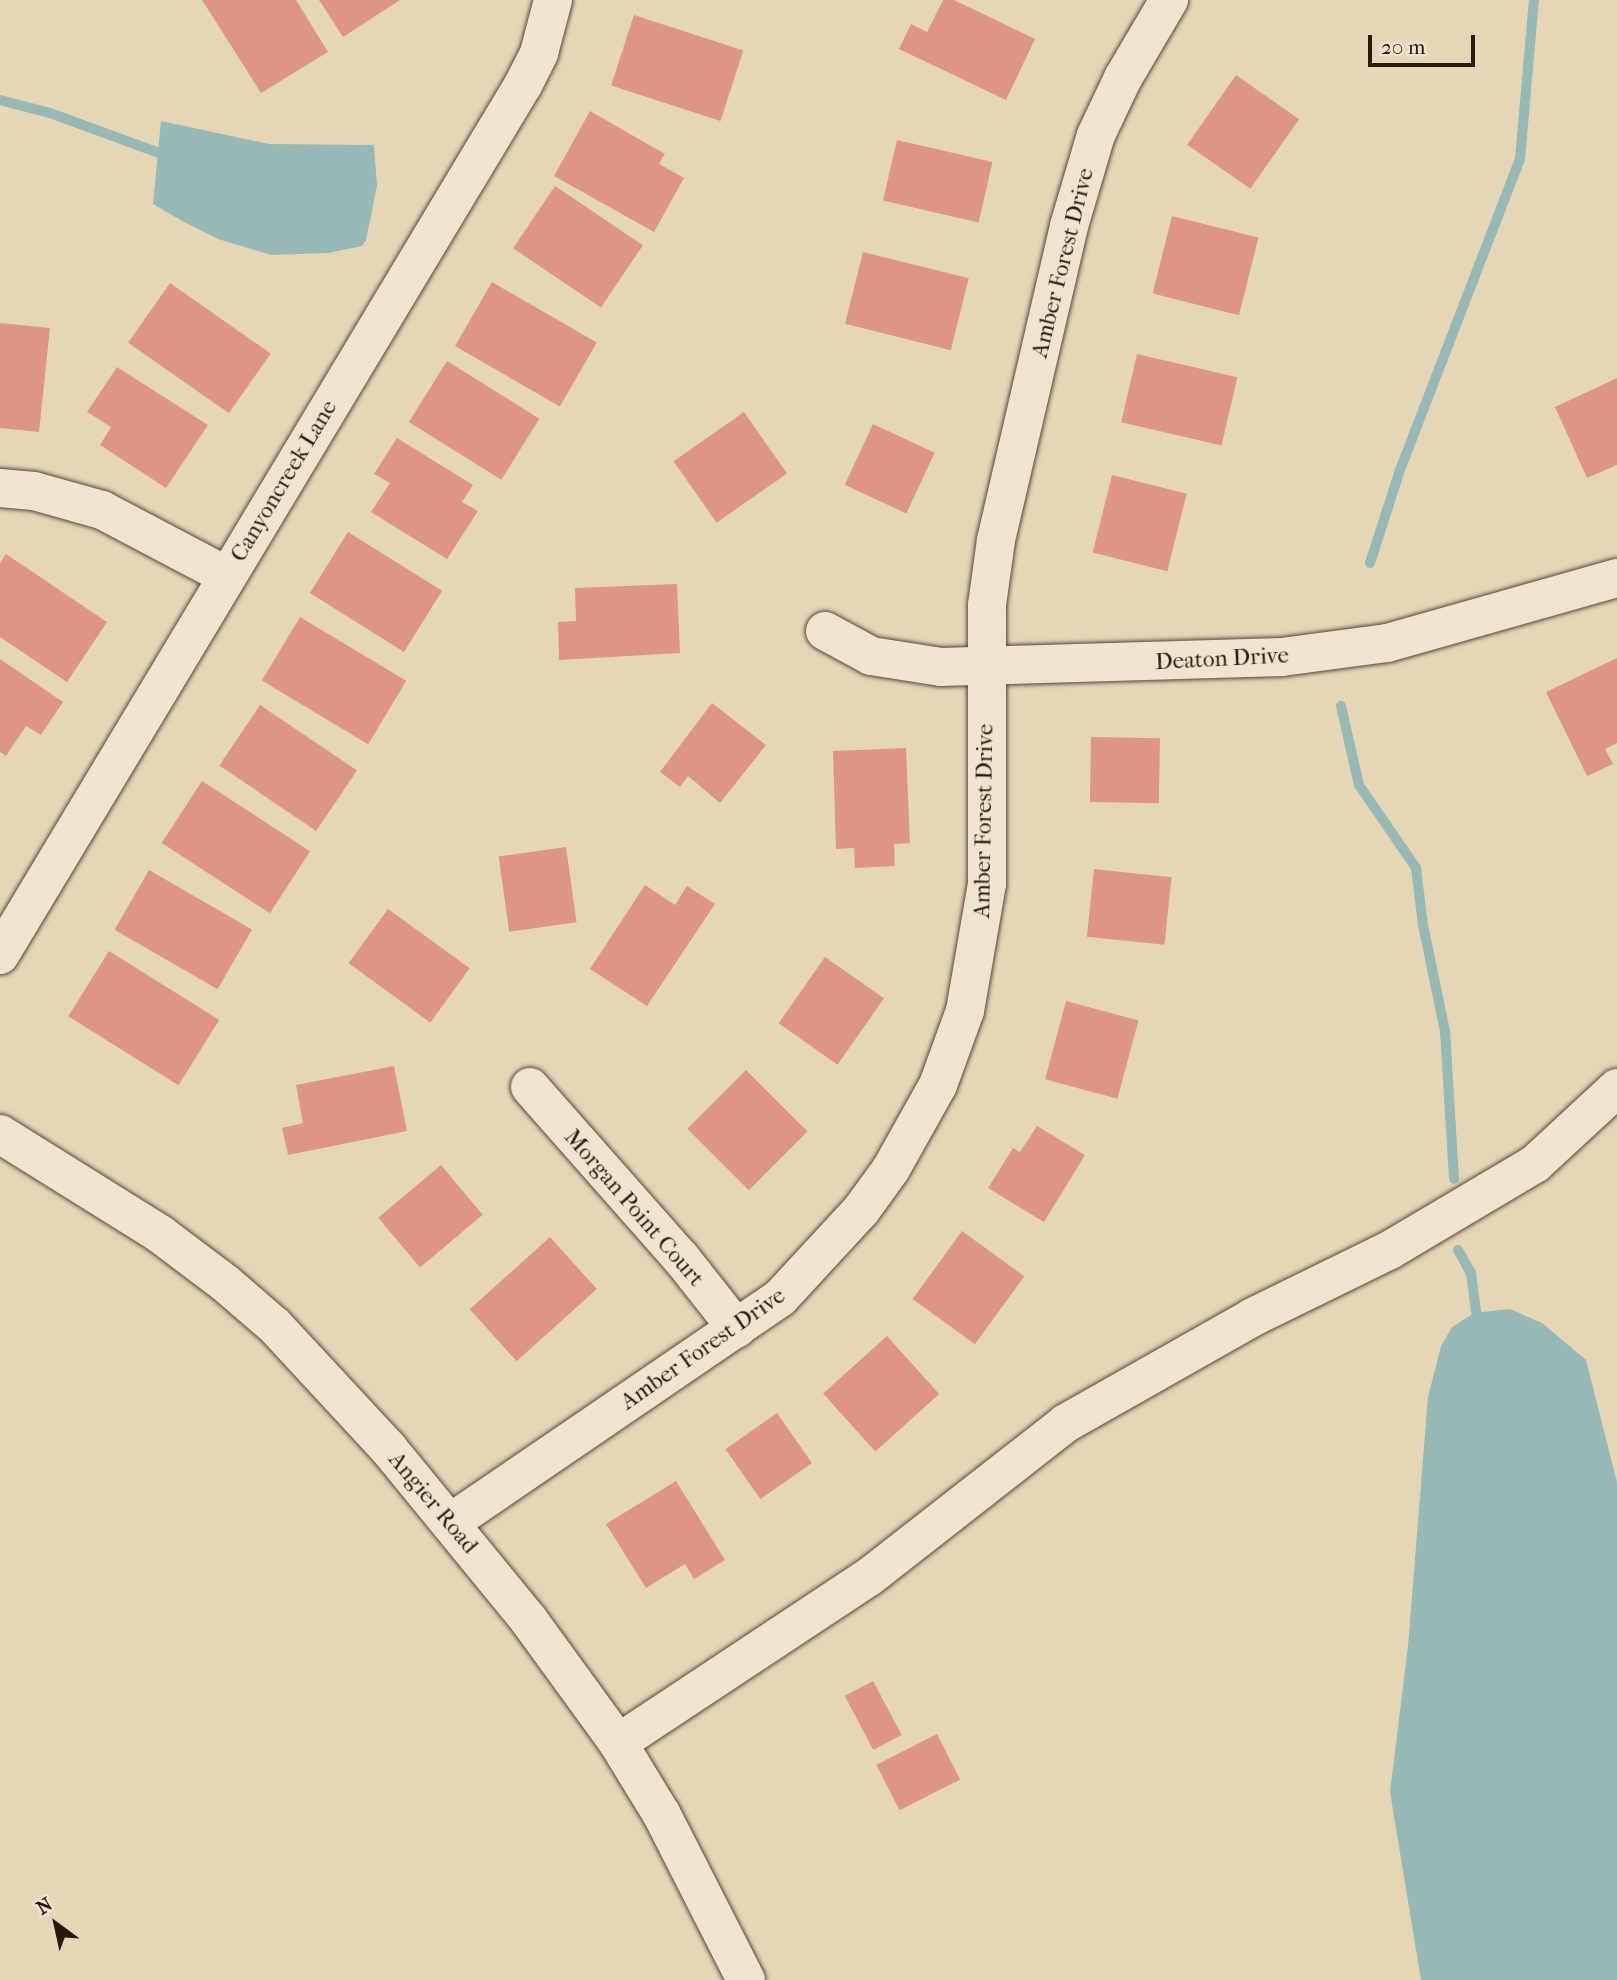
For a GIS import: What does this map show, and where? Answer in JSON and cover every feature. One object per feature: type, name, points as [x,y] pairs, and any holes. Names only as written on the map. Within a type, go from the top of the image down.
[{"type":"street","name":"Canyoncreek Lane","points":[[0,955],[523,85],[539,52],[553,0]]},
{"type":"street","name":"Amber Forest Drive","points":[[450,1523],[780,1298],[863,1209],[915,1128],[947,1060],[965,1011],[987,884],[987,605],[996,540],[1069,226],[1096,135],[1123,78],[1169,0]]},
{"type":"street","points":[[0,488],[34,491],[102,510],[227,576]]},
{"type":"street","name":"Deaton Drive","points":[[825,631],[871,656],[987,668],[1329,652],[1443,629],[1617,578]]},
{"type":"street","name":"Morgan Point Court","points":[[530,1087],[681,1258],[737,1329]]},
{"type":"street","points":[[618,1743],[869,1577],[1066,1423],[1253,1317],[1390,1250],[1535,1164],[1617,1088]]},
{"type":"street","name":"Angier Road","points":[[0,1134],[160,1234],[275,1325],[450,1523],[618,1743],[662,1815],[746,1980]]},
{"type":"water","points":[[161,121],[269,144],[374,145],[377,186],[366,240],[362,246],[328,253],[271,255],[218,239],[184,222],[153,204]]},
{"type":"water","points":[[1510,1309],[1542,1323],[1586,1360],[1617,1482],[1617,1980],[1421,1980],[1390,1792],[1408,1646],[1428,1397],[1441,1346],[1452,1327],[1474,1313]]},
{"type":"building","points":[[202,0],[296,0],[328,52],[261,93]]},
{"type":"building","points":[[319,0],[400,0],[343,37]]},
{"type":"building","points":[[943,0],[954,0],[1035,39],[1006,100],[899,49],[911,24],[927,32]]},
{"type":"building","points":[[634,15],[743,51],[721,121],[611,85]]},
{"type":"building","points":[[1236,75],[1299,119],[1250,189],[1187,145]]},
{"type":"building","points":[[590,111],[665,154],[659,164],[684,178],[654,232],[554,176]]},
{"type":"building","points":[[897,140],[992,162],[979,222],[883,200]]},
{"type":"building","points":[[555,186],[643,245],[601,307],[513,248]]},
{"type":"building","points":[[1172,216],[1258,238],[1239,315],[1153,294]]},
{"type":"building","points":[[863,252],[969,278],[951,350],[845,324]]},
{"type":"building","points":[[492,282],[597,342],[560,407],[455,346]]},
{"type":"building","points":[[170,283],[271,354],[229,413],[128,343]]},
{"type":"building","points":[[0,323],[50,328],[39,432],[0,428]]},
{"type":"building","points":[[1137,354],[1237,377],[1222,445],[1121,422]]},
{"type":"building","points":[[447,361],[539,419],[501,480],[409,422]]},
{"type":"building","points":[[117,367],[208,425],[166,488],[100,445],[111,427],[87,412]]},
{"type":"building","points":[[1617,378],[1617,465],[1587,478],[1555,407]]},
{"type":"building","points":[[744,412],[787,473],[717,523],[674,461]]},
{"type":"building","points":[[873,424],[935,453],[906,513],[845,485]]},
{"type":"building","points":[[397,438],[473,485],[462,502],[478,511],[447,559],[371,512],[390,483],[374,474]]},
{"type":"building","points":[[1112,475],[1187,494],[1167,571],[1093,553]]},
{"type":"building","points":[[348,532],[442,591],[404,652],[310,593]]},
{"type":"building","points":[[6,554],[107,622],[67,682],[0,637],[0,563]]},
{"type":"building","points":[[677,584],[680,653],[559,660],[558,622],[576,621],[575,588]]},
{"type":"building","points":[[300,617],[406,681],[368,744],[262,680]]},
{"type":"building","points":[[1617,658],[1617,743],[1605,749],[1613,764],[1587,776],[1546,692]]},
{"type":"building","points":[[0,659],[63,702],[41,735],[26,726],[6,756],[0,752]]},
{"type":"building","points":[[712,703],[766,745],[720,803],[688,776],[680,787],[660,772]]},
{"type":"building","points":[[260,705],[357,770],[316,831],[219,766]]},
{"type":"building","points":[[1091,737],[1160,738],[1159,803],[1090,802]]},
{"type":"building","points":[[906,748],[910,843],[894,844],[895,866],[855,868],[854,848],[836,849],[833,751]]},
{"type":"building","points":[[202,781],[310,851],[270,913],[162,843]]},
{"type":"building","points":[[566,847],[577,922],[509,932],[499,856]]},
{"type":"building","points":[[1094,869],[1172,877],[1164,945],[1087,937]]},
{"type":"building","points":[[149,870],[252,930],[218,989],[114,930]]},
{"type":"building","points":[[645,885],[675,905],[687,886],[715,904],[647,1006],[590,969]]},
{"type":"building","points":[[388,909],[470,968],[430,1023],[349,963]]},
{"type":"building","points":[[109,951],[219,1020],[178,1085],[68,1016]]},
{"type":"building","points":[[825,957],[884,998],[838,1065],[779,1023]]},
{"type":"building","points":[[1066,1001],[1138,1020],[1117,1099],[1045,1079]]},
{"type":"building","points":[[394,1066],[407,1131],[288,1155],[282,1128],[303,1123],[296,1085]]},
{"type":"building","points":[[746,1070],[808,1132],[749,1190],[687,1129]]},
{"type":"building","points":[[1037,1126],[1085,1155],[1044,1222],[988,1188],[1013,1148],[1020,1152]]},
{"type":"building","points":[[441,1165],[483,1215],[420,1268],[378,1218]]},
{"type":"building","points":[[962,1231],[1024,1276],[975,1344],[913,1299]]},
{"type":"building","points":[[550,1237],[597,1289],[517,1361],[470,1309]]},
{"type":"building","points":[[887,1336],[939,1394],[875,1452],[823,1394]]},
{"type":"building","points":[[777,1413],[812,1463],[760,1499],[725,1449]]},
{"type":"building","points":[[676,1481],[725,1560],[694,1579],[685,1564],[646,1588],[606,1524]]},
{"type":"building","points":[[873,1681],[902,1735],[873,1750],[845,1696]]},
{"type":"building","points":[[937,1734],[960,1779],[900,1810],[876,1765]]},
{"type":"waterway","points":[[1370,563],[1400,470],[1520,159],[1534,0]]},
{"type":"waterway","points":[[0,100],[50,113],[170,157]]},
{"type":"waterway","points":[[1341,706],[1359,785],[1416,868],[1423,925],[1445,1031],[1454,1179]]},
{"type":"waterway","points":[[1458,1250],[1471,1273],[1478,1326]]}]
